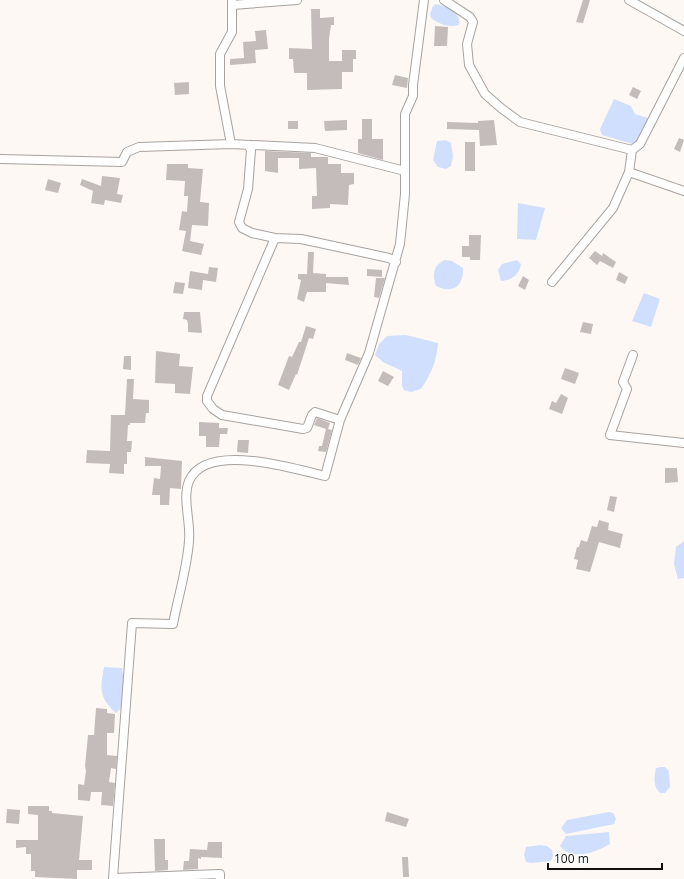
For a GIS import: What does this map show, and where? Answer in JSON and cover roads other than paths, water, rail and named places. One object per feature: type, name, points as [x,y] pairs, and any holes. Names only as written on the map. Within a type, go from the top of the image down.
[{"type":"street","points":[[231,144],[220,86],[220,54],[232,32],[232,3],[297,0]]},
{"type":"street","points":[[220,879],[220,874],[113,878],[132,623],[173,624],[190,540],[187,498],[189,480],[202,466],[227,459],[268,462],[325,476],[340,420],[369,353],[396,262],[403,226],[406,114],[413,96],[413,85],[424,0]]},
{"type":"street","points":[[444,0],[470,17],[473,22],[467,44],[469,65],[486,94],[501,108],[520,122],[632,150]]},
{"type":"street","points":[[629,0],[684,31]]},
{"type":"street","points":[[552,282],[613,208],[629,172],[632,150],[640,144],[684,58]]},
{"type":"street","points":[[0,159],[122,162],[128,152],[139,147],[231,144],[315,148],[405,171]]},
{"type":"street","points":[[248,145],[251,150],[248,189],[239,222],[240,225],[252,233],[275,238],[300,239],[389,258],[396,262]]},
{"type":"street","points":[[629,172],[684,191]]},
{"type":"street","points":[[275,238],[207,401],[213,409],[222,415],[303,430],[307,428],[312,415],[315,412],[340,420]]},
{"type":"street","points":[[633,355],[623,382],[627,388],[610,435],[684,443]]},
{"type":"water","points":[[436,4],[456,13],[459,20],[459,25],[444,25],[431,18],[430,14],[433,6]]},
{"type":"water","points":[[614,99],[631,106],[635,114],[648,118],[636,145],[602,135],[600,129]]},
{"type":"water","points":[[446,140],[451,143],[453,156],[451,166],[446,169],[438,167],[433,160],[437,141]]},
{"type":"water","points":[[518,203],[545,208],[536,240],[517,239]]},
{"type":"water","points":[[445,260],[452,261],[463,268],[463,275],[459,284],[452,289],[436,286],[435,282],[434,271],[441,262]]},
{"type":"water","points":[[517,260],[521,264],[518,272],[514,277],[501,281],[498,270],[502,264]]},
{"type":"water","points":[[644,293],[660,299],[651,327],[632,321]]},
{"type":"water","points":[[406,335],[438,343],[435,362],[428,377],[421,389],[411,392],[404,390],[402,386],[402,371],[383,362],[375,355],[379,344],[387,336]]},
{"type":"water","points":[[684,541],[684,578],[678,579],[674,564],[676,547]]},
{"type":"water","points":[[104,667],[122,668],[124,683],[122,707],[116,713],[106,703],[102,693]]},
{"type":"water","points":[[665,767],[669,771],[670,787],[665,793],[660,793],[656,787],[655,781],[656,768]]},
{"type":"water","points":[[609,812],[613,813],[616,819],[614,824],[566,834],[561,828],[567,820]]},
{"type":"water","points":[[609,832],[610,844],[598,850],[584,854],[571,854],[560,846],[566,836]]},
{"type":"water","points":[[540,845],[547,846],[552,850],[553,856],[551,861],[532,863],[526,862],[524,855],[526,847]]}]
